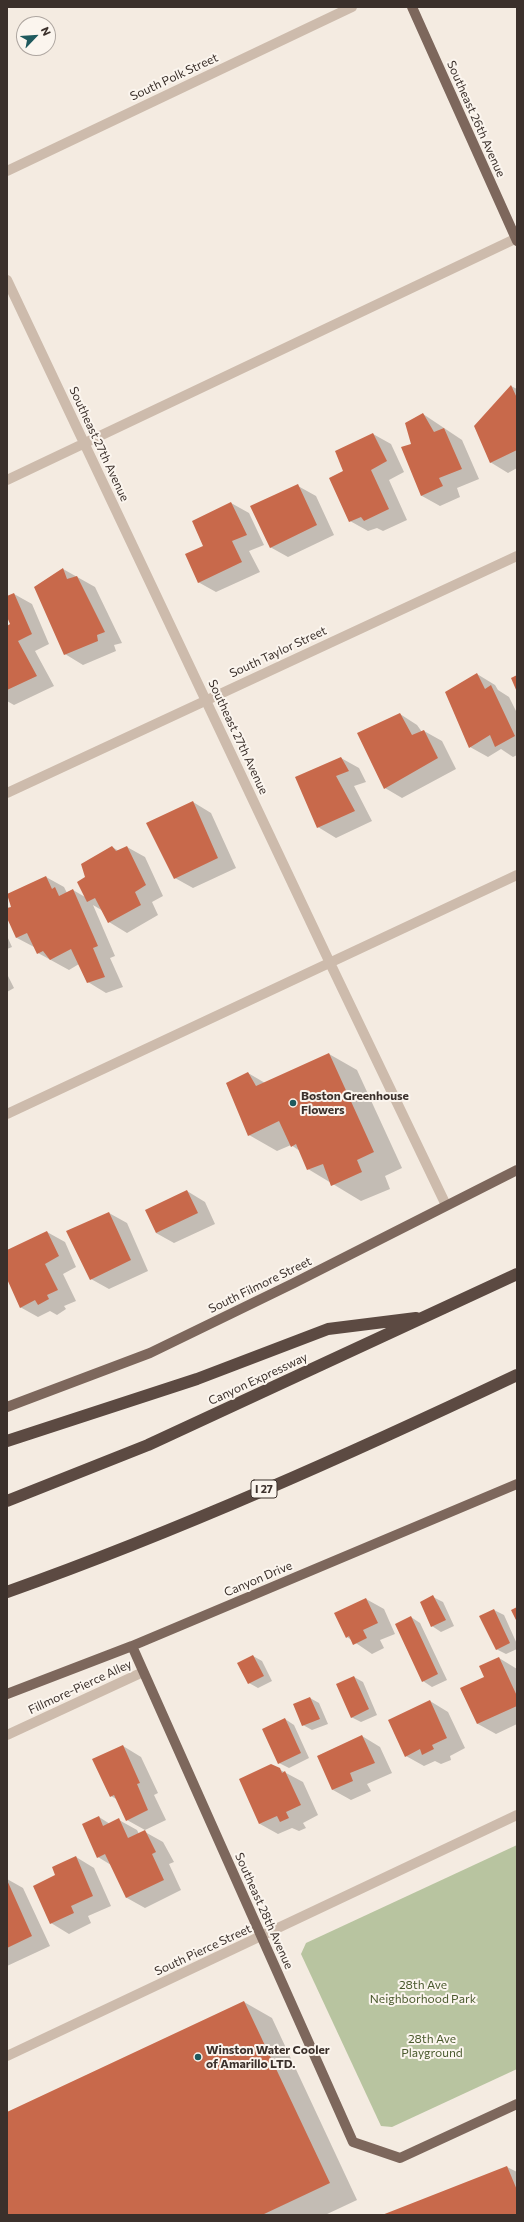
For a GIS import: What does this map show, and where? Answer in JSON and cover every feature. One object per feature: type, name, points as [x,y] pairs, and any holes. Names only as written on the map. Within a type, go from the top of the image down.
[{"type":"highway","name":"Canyon Expressway","points":[[7,1502],[148,1445],[517,1274]]},
{"type":"highway","points":[[7,1441],[198,1379],[328,1329],[427,1317]]},
{"type":"highway","name":"I 27","points":[[7,1592],[98,1559],[359,1449],[517,1375]]},
{"type":"main road","name":"Southeast 26th Avenue","points":[[412,7],[517,239]]},
{"type":"main road","name":"South Filmore Street","points":[[7,1407],[150,1353],[294,1284],[517,1170]]},
{"type":"main road","name":"Canyon Drive","points":[[7,1694],[132,1646],[517,1484]]},
{"type":"main road","name":"Southeast 28th Avenue","points":[[132,1646],[353,2142],[400,2158],[517,2104]]},
{"type":"street","name":"South Polk Street","points":[[7,171],[352,7]]},
{"type":"street","points":[[7,480],[517,239]]},
{"type":"street","name":"Southeast 27th Avenue","points":[[7,280],[446,1205]]},
{"type":"street","name":"South Taylor Street","points":[[7,793],[517,556]]},
{"type":"street","points":[[7,1114],[517,875]]},
{"type":"street","name":"Fillmore-Pierce Alley","points":[[7,1735],[143,1672]]},
{"type":"street","name":"South Pierce Street","points":[[7,2056],[262,1937],[517,1815]]},
{"type":"green space","name":"28th Ave Neighborhood Park","points":[[517,1845],[517,2069],[392,2127],[381,2126],[301,1954],[306,1943]]},
{"type":"building","points":[[511,385],[517,398],[517,450],[490,463],[474,426]]},
{"type":"building","points":[[423,413],[434,432],[444,428],[462,469],[439,478],[443,486],[421,496],[401,447],[411,444],[405,423]]},
{"type":"building","points":[[373,433],[387,461],[371,470],[389,509],[364,521],[361,517],[349,522],[329,478],[343,471],[335,451]]},
{"type":"building","points":[[298,484],[317,525],[270,548],[250,506]]},
{"type":"building","points":[[231,502],[247,535],[232,541],[242,562],[198,583],[185,554],[203,546],[192,521]]},
{"type":"building","points":[[63,568],[67,579],[77,576],[105,632],[97,635],[98,641],[64,655],[34,587]]},
{"type":"building","points":[[14,593],[32,634],[18,641],[37,676],[7,690],[7,626],[10,624],[7,617],[7,596]]},
{"type":"building","points":[[477,673],[485,689],[491,685],[515,736],[495,747],[490,735],[469,748],[445,692]]},
{"type":"building","points":[[517,675],[517,692],[511,678]]},
{"type":"building","points":[[400,713],[412,735],[424,730],[438,758],[384,789],[357,733]]},
{"type":"building","points":[[341,757],[349,771],[336,776],[355,811],[317,828],[295,777]]},
{"type":"building","points":[[193,801],[218,858],[174,879],[146,823]]},
{"type":"building","points":[[112,846],[116,851],[127,846],[146,885],[135,892],[141,905],[108,923],[95,898],[87,902],[77,882],[85,877],[81,864]]},
{"type":"building","points":[[46,876],[52,889],[55,887],[59,896],[73,889],[98,946],[93,948],[105,977],[87,983],[71,949],[50,960],[43,951],[37,954],[27,933],[16,938],[7,918],[7,908],[11,907],[7,894]]},
{"type":"building","name":"Boston Greenhouse Flowers","points":[[329,1053],[374,1152],[357,1160],[362,1172],[331,1186],[323,1164],[307,1170],[296,1144],[291,1147],[279,1121],[248,1136],[226,1083],[248,1072],[256,1086]]},
{"type":"building","points":[[187,1190],[198,1213],[156,1233],[145,1210]]},
{"type":"building","points":[[109,1212],[131,1260],[90,1280],[66,1231]]},
{"type":"building","points":[[47,1231],[59,1256],[45,1264],[58,1290],[47,1295],[49,1299],[38,1305],[35,1300],[20,1308],[7,1279],[7,1250]]},
{"type":"building","points":[[433,1595],[446,1620],[431,1627],[420,1602]]},
{"type":"building","points":[[366,1598],[378,1623],[363,1630],[367,1638],[353,1645],[349,1636],[346,1638],[334,1613]]},
{"type":"building","points":[[517,1607],[517,1622],[511,1610]]},
{"type":"building","points":[[494,1609],[510,1643],[496,1650],[479,1616]]},
{"type":"building","points":[[411,1616],[438,1674],[422,1682],[395,1624]]},
{"type":"building","points":[[253,1655],[264,1676],[248,1684],[237,1663]]},
{"type":"building","points":[[499,1657],[517,1696],[517,1706],[477,1724],[460,1688],[484,1677],[479,1666]]},
{"type":"building","points":[[354,1676],[369,1709],[351,1718],[336,1684]]},
{"type":"building","points":[[310,1697],[320,1719],[302,1726],[293,1704]]},
{"type":"building","points":[[430,1700],[447,1738],[432,1745],[434,1749],[422,1755],[420,1749],[405,1757],[388,1720]]},
{"type":"building","points":[[285,1718],[301,1753],[278,1764],[262,1729]]},
{"type":"building","points":[[362,1735],[375,1763],[350,1773],[353,1781],[332,1790],[317,1756]]},
{"type":"building","points":[[123,1745],[140,1783],[137,1784],[148,1810],[126,1821],[114,1795],[110,1797],[92,1759]]},
{"type":"building","points":[[271,1764],[280,1768],[282,1773],[285,1771],[301,1805],[286,1812],[289,1818],[280,1822],[277,1816],[259,1824],[239,1779]]},
{"type":"building","points":[[99,1816],[103,1826],[119,1818],[128,1838],[145,1830],[156,1852],[152,1854],[164,1880],[126,1898],[105,1854],[97,1858],[82,1824]]},
{"type":"building","points":[[76,1856],[93,1896],[71,1906],[74,1913],[50,1924],[33,1886],[55,1875],[52,1867]]},
{"type":"building","points":[[7,1880],[32,1936],[7,1948]]},
{"type":"building","name":"Winston Water Cooler of Amarillo LTD.","points":[[244,2001],[330,2183],[262,2215],[7,2215],[7,2112]]},
{"type":"building","points":[[507,2166],[517,2190],[517,2215],[382,2215]]},
{"type":"place","name":"Boston Greenhouse Flowers","points":[[293,1103]]},
{"type":"place","name":"Winston Water Cooler of Amarillo LTD.","points":[[198,2057]]},
{"type":"park label","name":"28th Ave Playground","points":[[432,2046]]}]
